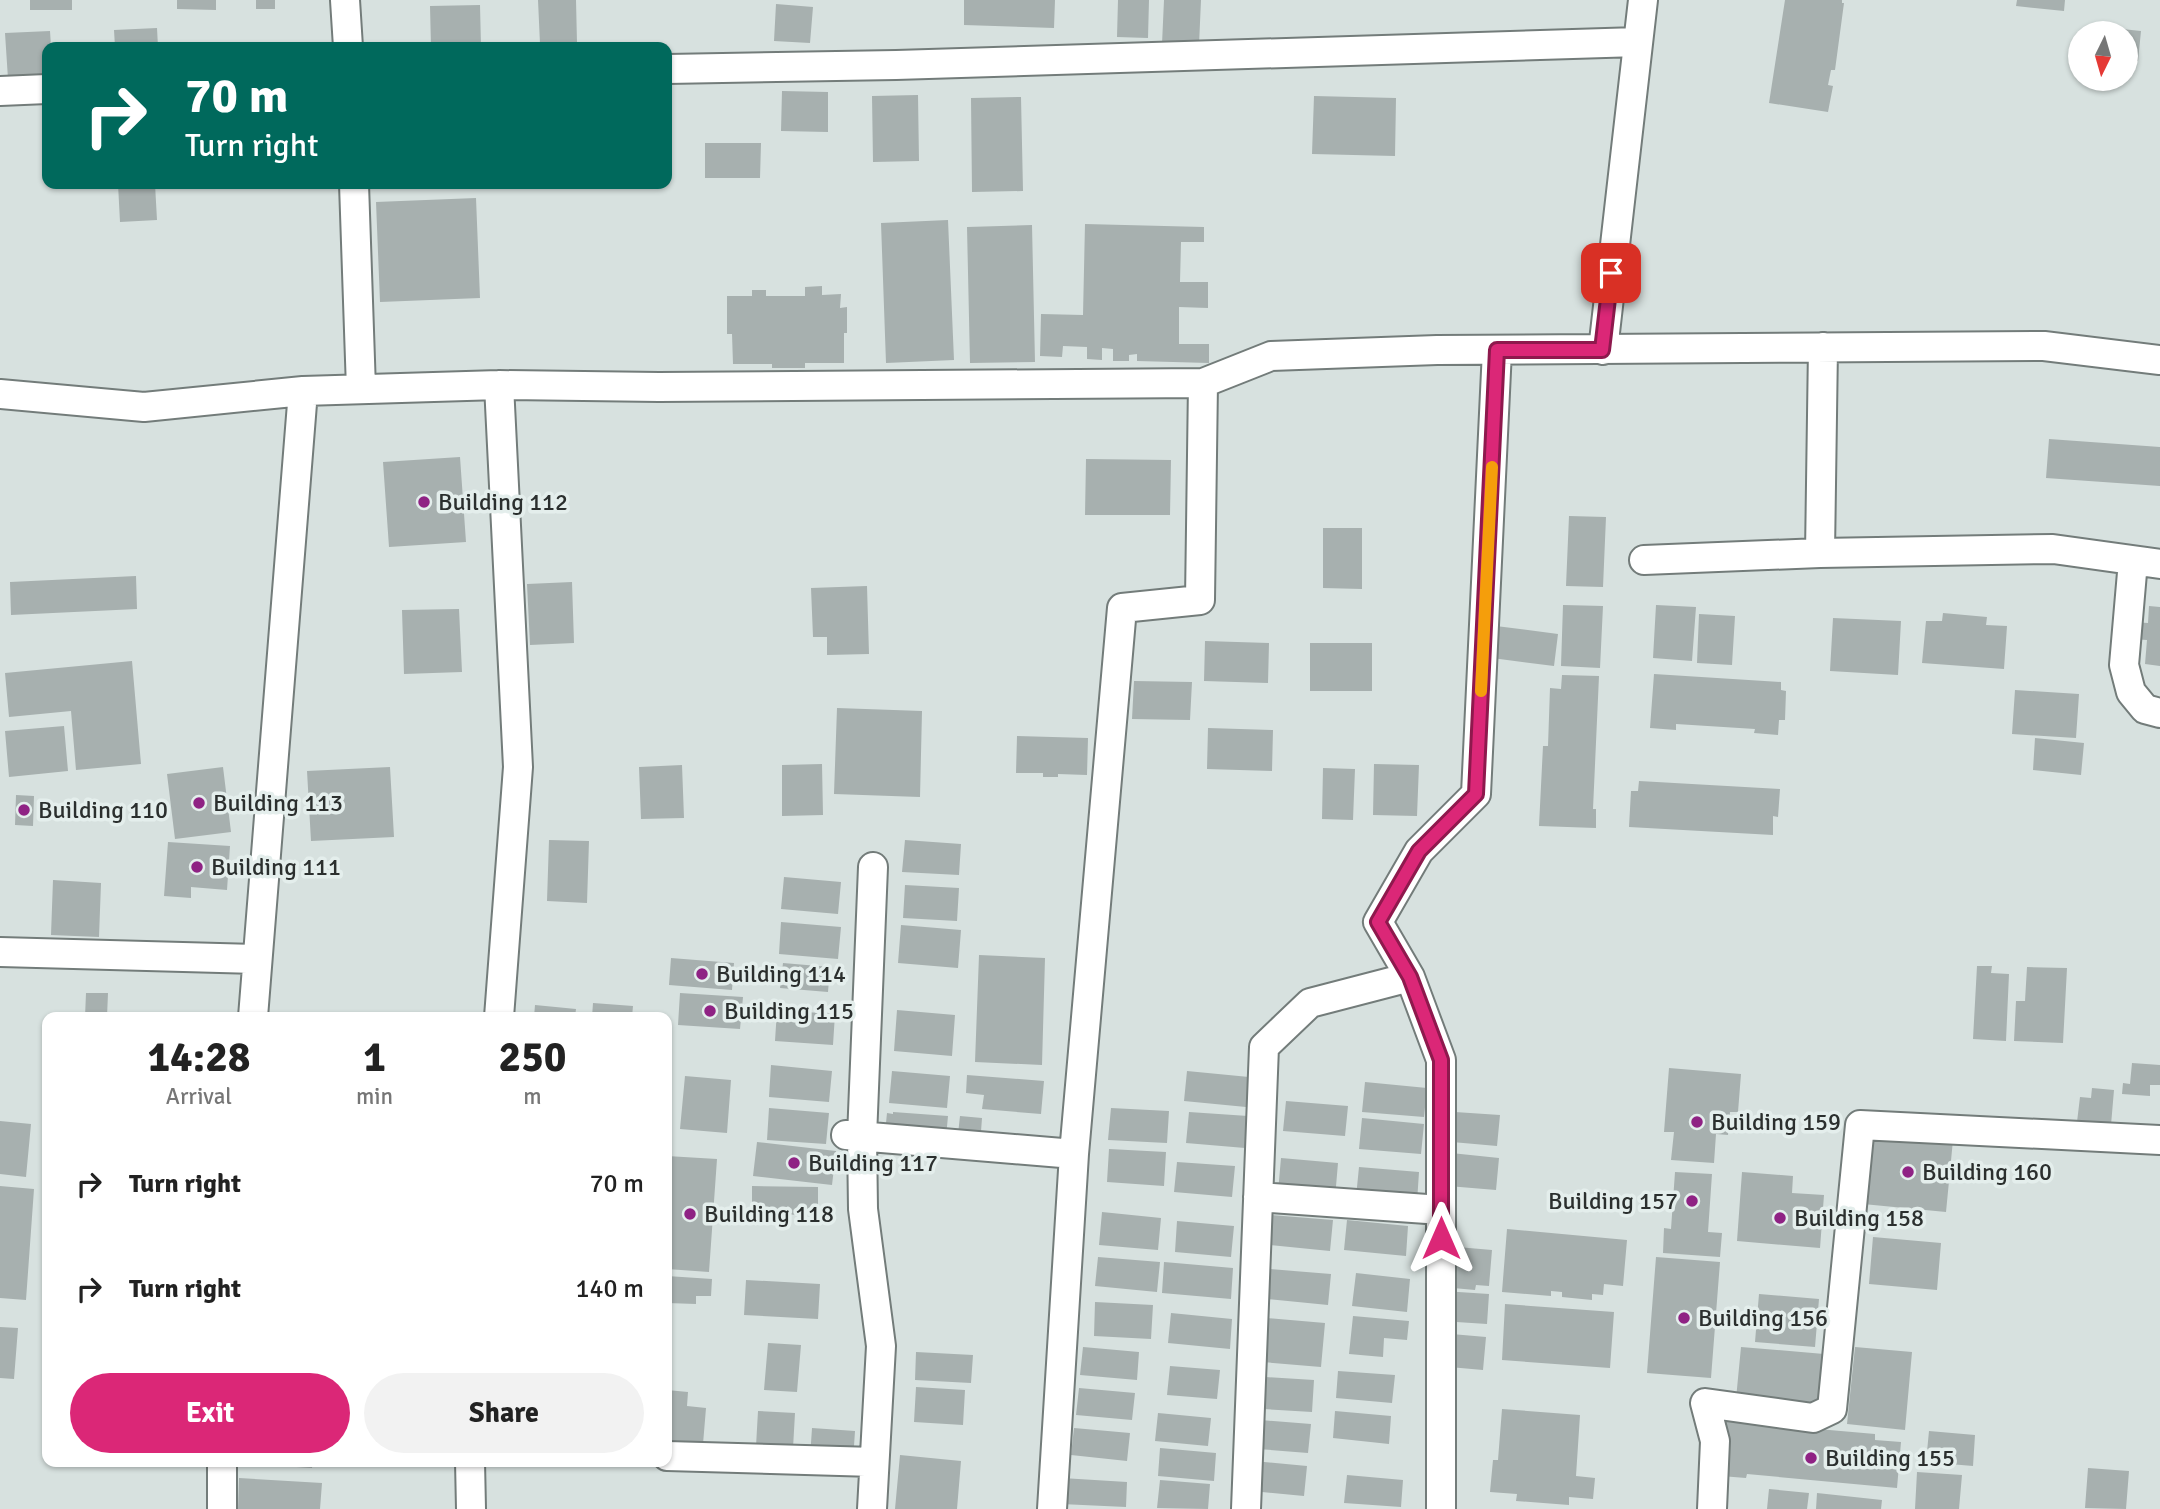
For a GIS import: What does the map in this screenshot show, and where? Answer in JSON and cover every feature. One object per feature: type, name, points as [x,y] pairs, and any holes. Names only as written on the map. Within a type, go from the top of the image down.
[{"type":"street","points":[[345,0],[348,42]]},
{"type":"street","points":[[1602,350],[1643,0]]},
{"type":"street","points":[[672,69],[910,65],[1638,42]]},
{"type":"street","points":[[0,91],[42,89]]},
{"type":"street","points":[[354,189],[361,389]]},
{"type":"street","points":[[0,394],[144,407],[303,391],[361,389],[1203,383],[1271,356],[1497,350],[2044,346],[2160,360]]},
{"type":"street","points":[[1820,554],[1823,347]]},
{"type":"street","points":[[1441,1509],[1441,1060],[1410,977],[1378,922],[1419,851],[1476,794],[1497,350]]},
{"type":"street","points":[[1052,1509],[1074,1154],[1122,608],[1200,600],[1203,383]]},
{"type":"street","points":[[499,386],[517,767],[499,1012]]},
{"type":"street","points":[[253,1012],[303,391]]},
{"type":"street","points":[[1644,560],[2053,549],[2146,562],[2124,664],[2131,692],[2145,709],[2160,713]]},
{"type":"street","points":[[872,1509],[881,1346],[854,1136],[873,867]]},
{"type":"street","points":[[0,953],[257,958]]},
{"type":"street","points":[[1246,1509],[1264,1047],[1310,1003],[1410,977]]},
{"type":"street","points":[[1712,1509],[1715,1441],[1705,1403],[1813,1418],[1832,1409],[1860,1125],[2160,1140]]},
{"type":"street","points":[[854,1136],[1074,1154]]},
{"type":"street","points":[[1258,1197],[1441,1210]]},
{"type":"street","points":[[672,1456],[874,1462]]},
{"type":"street","points":[[222,1467],[222,1509]]},
{"type":"street","points":[[470,1467],[471,1509]]},
{"type":"building","points":[[30,0],[72,0],[72,10],[30,10]]},
{"type":"building","points":[[177,0],[216,0],[216,10],[177,9]]},
{"type":"building","points":[[256,0],[275,0],[275,9],[256,9]]},
{"type":"building","points":[[538,0],[576,0],[577,42],[540,42]]},
{"type":"building","points":[[964,0],[1055,0],[1054,28],[964,25]]},
{"type":"building","points":[[1118,0],[1149,0],[1148,38],[1117,37]]},
{"type":"building","points":[[1164,0],[1201,0],[1199,45],[1162,44]]},
{"type":"building","points":[[1785,0],[1842,0],[1844,3],[1835,70],[1831,70],[1828,85],[1833,86],[1828,112],[1769,103]]},
{"type":"building","points":[[2017,0],[2065,0],[2064,11],[2016,6]]},
{"type":"building","points":[[776,4],[813,7],[810,43],[774,41]]},
{"type":"building","points":[[480,5],[481,42],[431,42],[430,6]]},
{"type":"building","points":[[157,28],[158,42],[115,42],[114,30]]},
{"type":"building","points":[[50,31],[51,42],[42,42],[42,77],[8,79],[5,33]]},
{"type":"building","points":[[2138,31],[2141,31],[2138,61]]},
{"type":"building","points":[[782,91],[828,92],[828,132],[781,131]]},
{"type":"building","points":[[918,95],[919,161],[873,162],[872,96]]},
{"type":"building","points":[[1314,96],[1396,98],[1395,156],[1312,154]]},
{"type":"building","points":[[1021,97],[1023,191],[972,192],[971,98]]},
{"type":"building","points":[[705,143],[761,143],[760,178],[705,178]]},
{"type":"building","points":[[118,189],[155,189],[157,220],[120,222]]},
{"type":"building","points":[[476,198],[480,298],[380,302],[376,202]]},
{"type":"building","points":[[948,220],[954,360],[886,363],[881,223]]},
{"type":"building","points":[[1085,224],[1204,227],[1204,242],[1181,242],[1180,282],[1208,282],[1208,308],[1179,307],[1179,344],[1209,344],[1209,363],[1137,361],[1137,354],[1129,355],[1129,361],[1113,361],[1113,349],[1102,348],[1102,360],[1087,359],[1087,347],[1063,346],[1062,357],[1040,356],[1041,314],[1083,315]]},
{"type":"building","points":[[1032,225],[1035,362],[970,363],[967,227]]},
{"type":"building","points":[[822,286],[822,295],[841,294],[840,308],[847,307],[844,363],[805,363],[805,368],[772,368],[772,364],[733,364],[732,334],[727,334],[727,296],[752,296],[752,290],[766,290],[766,296],[805,296],[805,287]]},
{"type":"building","points":[[2049,439],[2160,447],[2160,486],[2046,478]]},
{"type":"building","name":"Building 112","points":[[460,457],[466,542],[389,547],[383,462]]},
{"type":"building","points":[[1086,459],[1171,460],[1170,515],[1085,515]]},
{"type":"building","points":[[1569,516],[1606,517],[1603,587],[1566,586]]},
{"type":"building","points":[[1323,528],[1362,528],[1362,589],[1323,588]]},
{"type":"building","points":[[136,576],[137,609],[11,615],[10,582]]},
{"type":"building","points":[[572,582],[574,643],[530,645],[527,584]]},
{"type":"building","points":[[867,586],[869,654],[827,655],[827,637],[813,637],[811,588]]},
{"type":"building","points":[[1563,605],[1603,606],[1600,668],[1561,666]]},
{"type":"building","points":[[1656,605],[1696,607],[1692,661],[1653,658]]},
{"type":"building","points":[[2149,606],[2160,607],[2160,666],[2145,664],[2147,640],[2132,639],[2133,622],[2148,623]]},
{"type":"building","points":[[459,609],[462,672],[404,674],[402,610]]},
{"type":"building","points":[[1943,613],[1987,617],[1986,625],[2007,626],[2004,669],[1922,663],[1926,621],[1942,621]]},
{"type":"building","points":[[1699,614],[1735,616],[1732,665],[1697,663]]},
{"type":"building","points":[[1833,618],[1901,621],[1898,675],[1830,671]]},
{"type":"building","points":[[1496,626],[1558,634],[1554,666],[1492,658]]},
{"type":"building","points":[[1205,641],[1269,643],[1268,683],[1204,681]]},
{"type":"building","points":[[1310,643],[1372,643],[1372,691],[1310,691]]},
{"type":"building","points":[[132,661],[141,764],[76,770],[71,711],[9,717],[5,673]]},
{"type":"building","points":[[1654,674],[1781,682],[1781,690],[1786,691],[1785,720],[1779,720],[1778,735],[1754,733],[1755,729],[1676,724],[1676,730],[1650,728]]},
{"type":"building","points":[[1562,675],[1599,676],[1593,809],[1596,809],[1596,828],[1539,826],[1543,746],[1548,746],[1550,688],[1561,689]]},
{"type":"building","points":[[1134,681],[1192,682],[1190,720],[1132,719]]},
{"type":"building","points":[[2015,690],[2079,694],[2076,738],[2012,734]]},
{"type":"building","points":[[837,708],[922,711],[920,797],[834,794]]},
{"type":"building","points":[[64,726],[68,771],[9,777],[5,731]]},
{"type":"building","points":[[1208,728],[1273,730],[1272,771],[1207,769]]},
{"type":"building","points":[[1017,736],[1088,738],[1087,775],[1058,774],[1058,777],[1043,777],[1043,773],[1016,773]]},
{"type":"building","points":[[2035,738],[2084,743],[2081,775],[2033,770]]},
{"type":"building","points":[[822,764],[823,815],[782,816],[782,765]]},
{"type":"building","points":[[1374,764],[1419,765],[1417,816],[1373,815]]},
{"type":"building","points":[[682,765],[684,818],[641,819],[639,767]]},
{"type":"building","name":"Building 113","points":[[223,767],[231,832],[175,839],[167,774]]},
{"type":"building","points":[[390,767],[394,837],[311,841],[307,771]]},
{"type":"building","points":[[1323,768],[1355,769],[1353,820],[1322,819]]},
{"type":"building","points":[[1639,781],[1780,789],[1778,817],[1773,816],[1773,835],[1629,827],[1631,791],[1638,791]]},
{"type":"building","name":"Building 110","points":[[16,795],[34,796],[33,826],[15,825]]},
{"type":"building","points":[[549,840],[589,841],[587,903],[547,901]]},
{"type":"building","points":[[905,840],[961,844],[959,875],[902,872]]},
{"type":"building","name":"Building 111","points":[[168,842],[230,846],[227,890],[191,887],[191,898],[164,896]]},
{"type":"building","points":[[784,877],[841,882],[838,914],[781,909]]},
{"type":"building","points":[[53,880],[101,883],[99,937],[51,935]]},
{"type":"building","points":[[905,885],[959,888],[957,921],[903,918]]},
{"type":"building","points":[[781,922],[841,927],[838,959],[779,954]]},
{"type":"building","points":[[901,925],[961,930],[958,968],[898,963]]},
{"type":"building","points":[[979,955],[1045,958],[1042,1065],[975,1062]]},
{"type":"building","name":"Building 114","points":[[671,958],[734,963],[732,990],[669,985]]},
{"type":"building","points":[[783,963],[830,967],[828,992],[780,988]]},
{"type":"building","points":[[1977,966],[1992,966],[1991,973],[2009,974],[2006,1041],[1973,1039]]},
{"type":"building","points":[[2027,967],[2067,968],[2063,1043],[2014,1041],[2016,1001],[2025,1001]]},
{"type":"building","points":[[86,993],[108,993],[107,1012],[85,1012]]},
{"type":"building","name":"Building 115","points":[[680,993],[743,997],[740,1029],[678,1025]]},
{"type":"building","points":[[593,1003],[633,1006],[632,1012],[592,1012]]},
{"type":"building","points":[[535,1005],[576,1009],[576,1012],[534,1012]]},
{"type":"building","points":[[777,1010],[835,1014],[833,1045],[775,1041]]},
{"type":"building","points":[[897,1010],[955,1015],[952,1056],[894,1051]]},
{"type":"building","points":[[2132,1063],[2160,1065],[2160,1085],[2150,1085],[2150,1096],[2122,1094],[2123,1083],[2130,1084]]},
{"type":"building","points":[[771,1065],[832,1071],[829,1102],[769,1097]]},
{"type":"building","name":"Building 159","points":[[1669,1068],[1741,1074],[1738,1112],[1730,1112],[1728,1135],[1716,1134],[1714,1163],[1671,1160],[1674,1132],[1664,1132]]},
{"type":"building","points":[[892,1071],[950,1076],[947,1108],[889,1103]]},
{"type":"building","points":[[1187,1071],[1249,1077],[1246,1107],[1184,1101]]},
{"type":"building","points":[[967,1075],[1044,1081],[1041,1114],[982,1109],[984,1095],[966,1093]]},
{"type":"building","points":[[685,1076],[731,1080],[727,1133],[680,1129]]},
{"type":"building","points":[[1365,1082],[1427,1088],[1424,1117],[1362,1112]]},
{"type":"building","points":[[2092,1088],[2114,1090],[2111,1125],[2077,1122],[2080,1097],[2091,1098]]},
{"type":"building","points":[[1286,1101],[1348,1106],[1345,1136],[1283,1131]]},
{"type":"building","points":[[769,1108],[829,1113],[826,1144],[767,1140]]},
{"type":"building","points":[[1111,1108],[1169,1111],[1167,1143],[1108,1140]]},
{"type":"building","points":[[1189,1112],[1248,1116],[1245,1148],[1186,1143]]},
{"type":"building","points":[[1455,1112],[1500,1115],[1497,1146],[1452,1142]]},
{"type":"building","points":[[887,1113],[948,1116],[946,1137],[885,1133]]},
{"type":"building","points":[[960,1116],[982,1118],[980,1145],[957,1143]]},
{"type":"building","points":[[1362,1118],[1424,1124],[1421,1154],[1359,1149]]},
{"type":"building","points":[[0,1121],[31,1124],[26,1177],[0,1174]]},
{"type":"building","name":"Building 160","points":[[1870,1132],[1953,1140],[1946,1212],[1863,1204]]},
{"type":"building","name":"Building 117","points":[[757,1142],[836,1151],[832,1185],[753,1176]]},
{"type":"building","points":[[1109,1149],[1166,1152],[1164,1186],[1107,1182]]},
{"type":"building","points":[[1451,1153],[1499,1158],[1496,1190],[1448,1186]]},
{"type":"building","name":"Building 118","points":[[672,1156],[717,1159],[709,1272],[672,1269]]},
{"type":"building","points":[[1281,1158],[1338,1163],[1335,1198],[1278,1192]]},
{"type":"building","points":[[1177,1162],[1235,1166],[1232,1197],[1174,1192]]},
{"type":"building","points":[[1359,1167],[1419,1172],[1417,1202],[1356,1197]]},
{"type":"building","name":"Building 157","points":[[1675,1172],[1712,1174],[1708,1232],[1722,1233],[1720,1257],[1663,1253],[1664,1228],[1671,1229]]},
{"type":"building","name":"Building 158","points":[[1742,1172],[1793,1176],[1792,1193],[1824,1195],[1820,1248],[1737,1241]]},
{"type":"building","points":[[0,1186],[34,1189],[26,1300],[0,1298]]},
{"type":"building","points":[[752,1186],[818,1187],[818,1215],[752,1214]]},
{"type":"building","points":[[1102,1212],[1161,1218],[1158,1250],[1099,1245]]},
{"type":"building","points":[[1271,1215],[1333,1220],[1330,1251],[1269,1245]]},
{"type":"building","points":[[1347,1220],[1408,1226],[1406,1256],[1344,1250]]},
{"type":"building","points":[[1177,1221],[1234,1226],[1231,1257],[1175,1252]]},
{"type":"building","points":[[1507,1229],[1627,1240],[1623,1286],[1604,1284],[1603,1295],[1592,1294],[1592,1300],[1562,1297],[1562,1292],[1551,1291],[1551,1296],[1502,1292]]},
{"type":"building","points":[[1873,1237],[1941,1243],[1937,1290],[1869,1284]]},
{"type":"building","points":[[1446,1246],[1492,1250],[1489,1286],[1476,1285],[1475,1290],[1442,1287]]},
{"type":"building","points":[[1098,1257],[1160,1262],[1157,1292],[1095,1286]]},
{"type":"building","name":"Building 156","points":[[1656,1257],[1720,1262],[1711,1378],[1647,1373]]},
{"type":"building","points":[[1164,1262],[1233,1268],[1231,1299],[1162,1293]]},
{"type":"building","points":[[1269,1269],[1331,1274],[1328,1305],[1267,1299]]},
{"type":"building","points":[[1356,1273],[1410,1279],[1407,1312],[1352,1306]]},
{"type":"building","points":[[672,1276],[712,1279],[711,1296],[696,1296],[696,1304],[672,1303]]},
{"type":"building","points":[[746,1280],[820,1284],[818,1319],[744,1315]]},
{"type":"building","points":[[1443,1291],[1489,1294],[1487,1324],[1441,1321]]},
{"type":"building","points":[[1759,1294],[1819,1299],[1815,1347],[1755,1342]]},
{"type":"building","points":[[1095,1302],[1153,1305],[1151,1339],[1094,1336]]},
{"type":"building","points":[[1505,1304],[1614,1312],[1610,1368],[1502,1360]]},
{"type":"building","points":[[1171,1313],[1232,1319],[1230,1349],[1168,1343]]},
{"type":"building","points":[[1353,1316],[1409,1321],[1407,1340],[1384,1338],[1383,1357],[1349,1354]]},
{"type":"building","points":[[1266,1318],[1325,1323],[1321,1367],[1262,1362]]},
{"type":"building","points":[[0,1327],[18,1328],[14,1379],[0,1378]]},
{"type":"building","points":[[1440,1333],[1486,1337],[1483,1370],[1438,1366]]},
{"type":"building","points":[[768,1343],[801,1345],[797,1392],[764,1390]]},
{"type":"building","points":[[1083,1347],[1139,1352],[1137,1380],[1080,1375]]},
{"type":"building","points":[[1741,1347],[1824,1354],[1819,1407],[1736,1399]]},
{"type":"building","points":[[1855,1347],[1912,1352],[1905,1430],[1847,1424]]},
{"type":"building","points":[[916,1352],[973,1355],[971,1383],[915,1380]]},
{"type":"building","points":[[1170,1366],[1220,1370],[1217,1399],[1167,1395]]},
{"type":"building","points":[[1338,1371],[1395,1375],[1392,1403],[1336,1398]]},
{"type":"building","points":[[1266,1377],[1314,1380],[1312,1412],[1264,1409]]},
{"type":"building","points":[[916,1387],[965,1390],[963,1425],[914,1422]]},
{"type":"building","points":[[1079,1388],[1135,1393],[1132,1420],[1076,1415]]},
{"type":"building","points":[[672,1390],[688,1392],[687,1406],[706,1408],[703,1444],[672,1441]]},
{"type":"building","points":[[1502,1409],[1580,1415],[1576,1476],[1595,1478],[1593,1499],[1569,1497],[1569,1505],[1516,1501],[1517,1494],[1490,1492],[1493,1460],[1498,1460]]},
{"type":"building","points":[[758,1411],[795,1413],[792,1466],[755,1464]]},
{"type":"building","points":[[1335,1411],[1391,1416],[1389,1444],[1333,1438]]},
{"type":"building","points":[[1158,1413],[1211,1418],[1208,1446],[1155,1441]]},
{"type":"building","points":[[1261,1420],[1311,1424],[1308,1453],[1258,1449]]},
{"type":"building","name":"Building 155","points":[[1726,1421],[1875,1434],[1875,1440],[1901,1442],[1897,1488],[1747,1474],[1746,1478],[1721,1476]]},
{"type":"building","points":[[812,1428],[855,1431],[853,1461],[810,1458]]},
{"type":"building","points":[[1074,1428],[1130,1433],[1127,1461],[1071,1455]]},
{"type":"building","points":[[1929,1431],[1975,1435],[1973,1466],[1926,1462]]},
{"type":"building","points":[[1160,1448],[1216,1453],[1214,1481],[1158,1476]]},
{"type":"building","points":[[900,1455],[961,1461],[957,1509],[895,1509]]},
{"type":"building","points":[[1254,1461],[1307,1466],[1304,1496],[1252,1491]]},
{"type":"building","points":[[2088,1468],[2129,1471],[2126,1509],[2085,1508]]},
{"type":"building","points":[[1917,1472],[1962,1475],[1959,1509],[1915,1509]]},
{"type":"building","points":[[1347,1475],[1403,1480],[1401,1507],[1344,1503]]},
{"type":"building","points":[[239,1478],[322,1483],[320,1509],[238,1509]]},
{"type":"building","points":[[1062,1478],[1127,1482],[1126,1507],[1061,1504]]},
{"type":"building","points":[[1160,1480],[1210,1484],[1208,1509],[1157,1508]]},
{"type":"building","points":[[1769,1489],[1809,1493],[1807,1509],[1767,1509]]},
{"type":"building","points":[[1817,1493],[1882,1500],[1881,1509],[1816,1509]]},
{"type":"slow traffic","points":[[1481,691],[1492,467]]},
{"type":"place","name":"Building 112","points":[[424,502]]},
{"type":"place","name":"Building 113","points":[[199,803]]},
{"type":"place","name":"Building 110","points":[[24,810]]},
{"type":"place","name":"Building 111","points":[[197,867]]},
{"type":"place","name":"Building 114","points":[[702,974]]},
{"type":"place","name":"Building 115","points":[[710,1011]]},
{"type":"place","name":"Building 159","points":[[1697,1122]]},
{"type":"place","name":"Building 117","points":[[794,1163]]},
{"type":"place","name":"Building 160","points":[[1908,1172]]},
{"type":"place","name":"Building 157","points":[[1692,1201]]},
{"type":"place","name":"Building 118","points":[[690,1214]]},
{"type":"place","name":"Building 158","points":[[1780,1218]]},
{"type":"place","name":"Building 156","points":[[1684,1318]]},
{"type":"place","name":"Building 155","points":[[1811,1458]]},
{"type":"route","points":[[1441,1238],[1441,1060],[1410,977],[1378,922],[1419,851],[1476,794],[1497,350],[1602,350],[1611,273]]}]
